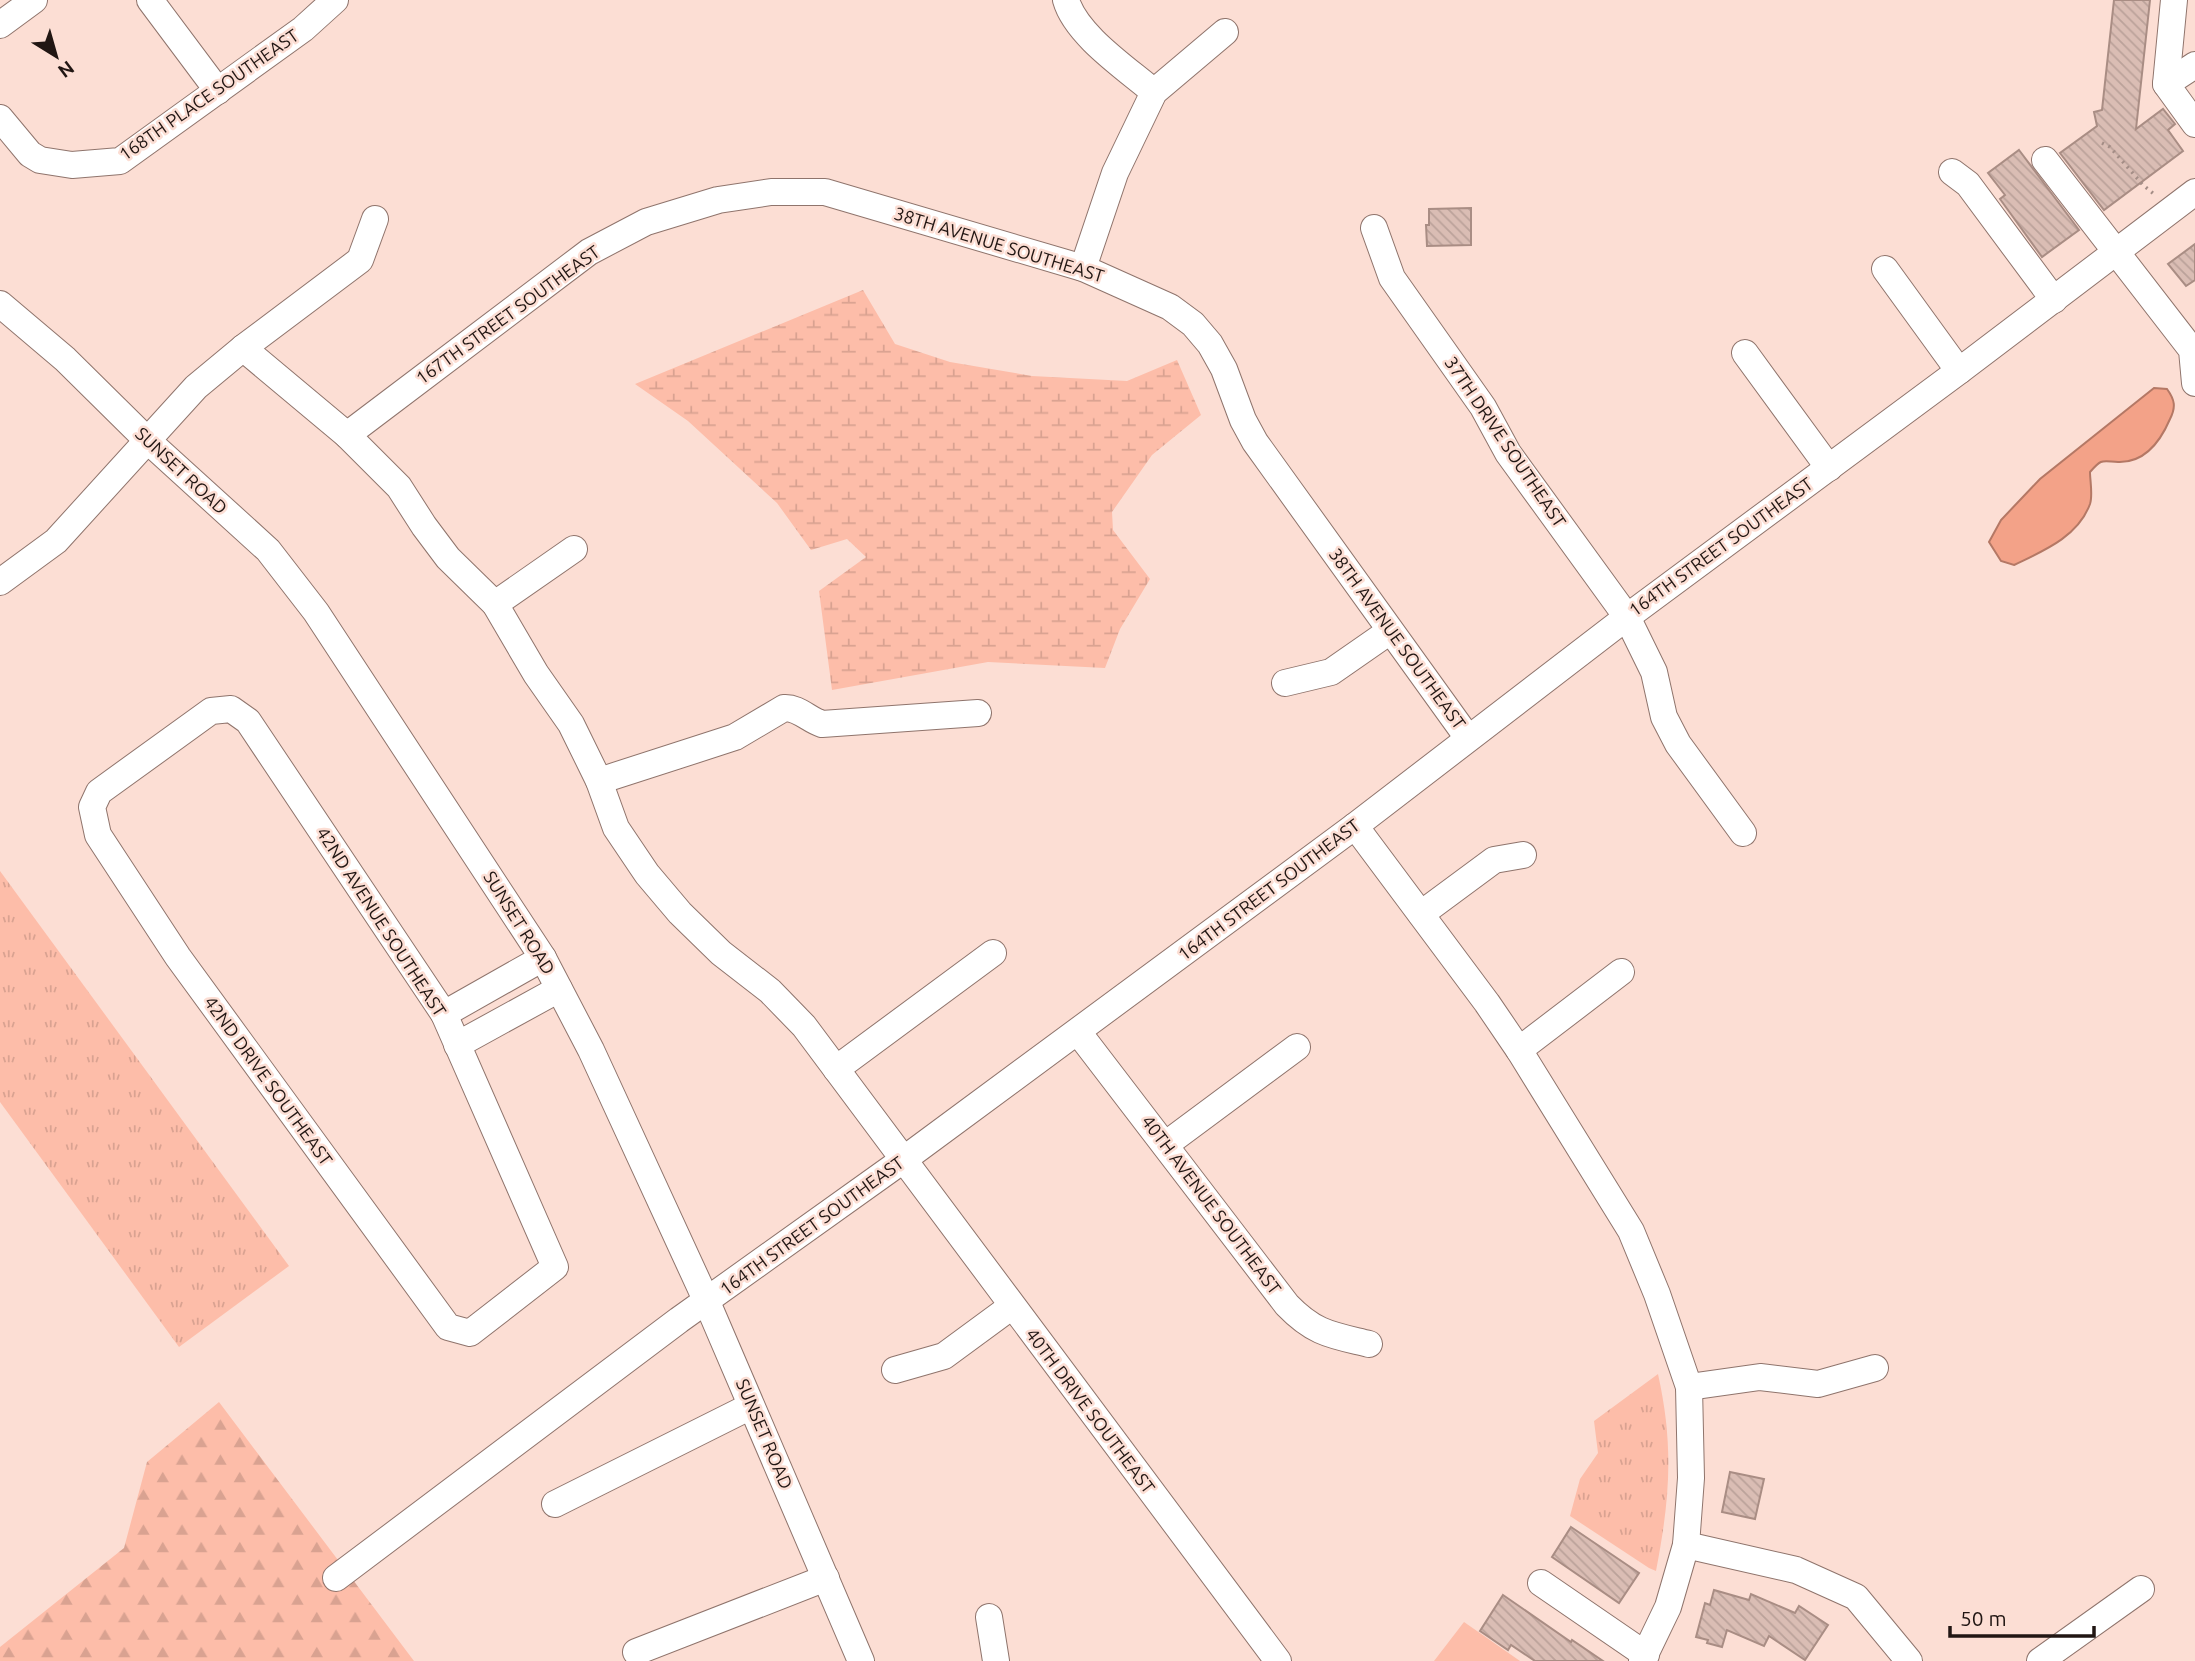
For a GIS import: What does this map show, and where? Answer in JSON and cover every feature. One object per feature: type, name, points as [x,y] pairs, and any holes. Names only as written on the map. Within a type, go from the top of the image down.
[{"type":"street","points":[[0,25],[34,0]]},
{"type":"street","points":[[150,0],[218,91]]},
{"type":"street","name":"168TH PLACE SOUTHEAST","points":[[0,118],[30,154],[40,160],[72,164],[120,162],[303,29],[335,0]]},
{"type":"street","points":[[1066,0],[1070,13],[1102,48],[1154,92]]},
{"type":"street","points":[[2174,0],[2166,84],[2195,124]]},
{"type":"street","points":[[1083,268],[1115,173],[1154,92],[1225,32]]},
{"type":"street","points":[[2166,84],[2195,65]]},
{"type":"street","points":[[2045,160],[2192,350],[2195,383]]},
{"type":"street","points":[[1952,172],[1968,184],[2054,300]]},
{"type":"street","name":"38TH AVENUE SOUTHEAST","points":[[718,200],[771,192],[825,192],[1083,268],[1170,307],[1193,324],[1210,344],[1224,369],[1243,420],[1255,442],[1468,737]]},
{"type":"street","name":"164TH STREET SOUTHEAST","points":[[336,1577],[679,1320],[903,1160],[1355,826],[1468,737],[1959,372],[2195,192]]},
{"type":"street","name":"167TH STREET SOUTHEAST","points":[[347,435],[589,252],[646,222],[718,200]]},
{"type":"street","points":[[0,582],[56,541],[196,387],[360,260],[375,219]]},
{"type":"street","name":"37TH DRIVE SOUTHEAST","points":[[1374,229],[1392,278],[1483,407],[1508,453],[1627,617],[1654,672],[1664,717],[1678,744],[1743,833]]},
{"type":"street","points":[[1885,270],[1959,372]]},
{"type":"street","name":"SUNSET ROAD","points":[[0,304],[65,359],[147,440],[268,550],[316,612],[543,958],[591,1050],[707,1302],[861,1661]]},
{"type":"street","name":"40TH DRIVE SOUTHEAST","points":[[243,348],[347,435],[399,487],[448,558],[495,604],[536,674],[571,724],[598,781],[616,828],[647,874],[680,913],[721,953],[770,991],[804,1026],[1278,1661]]},
{"type":"street","points":[[1745,354],[1829,468]]},
{"type":"street","points":[[495,604],[574,549]]},
{"type":"street","points":[[1285,683],[1331,672],[1390,631]]},
{"type":"street","points":[[598,781],[735,737],[785,708],[792,707],[822,724],[978,713]]},
{"type":"street","name":"42ND DRIVE SOUTHEAST","points":[[231,709],[211,711],[99,792],[92,807],[98,835],[178,957],[448,1327],[470,1333],[555,1267]]},
{"type":"street","name":"42ND AVENUE SOUTHEAST","points":[[231,709],[248,721],[444,1014],[555,1267]]},
{"type":"street","points":[[1355,826],[1519,1050],[1631,1231],[1657,1294],[1689,1387],[1691,1478],[1686,1545],[1668,1606],[1644,1658],[1541,1583]]},
{"type":"street","points":[[1421,914],[1494,860],[1523,855]]},
{"type":"street","points":[[836,1069],[993,953]]},
{"type":"street","points":[[444,1014],[543,958]]},
{"type":"street","points":[[1519,1050],[1621,972]]},
{"type":"street","points":[[457,1045],[559,989]]},
{"type":"street","name":"40TH AVENUE SOUTHEAST","points":[[1078,1032],[1287,1305],[1305,1323],[1329,1334],[1369,1344]]},
{"type":"street","points":[[1165,1145],[1297,1047]]},
{"type":"street","points":[[895,1370],[944,1356],[1012,1306]]},
{"type":"street","points":[[1689,1387],[1759,1377],[1818,1384],[1875,1368]]},
{"type":"street","points":[[555,1504],[751,1406]]},
{"type":"street","points":[[1686,1545],[1796,1570],[1856,1597],[1909,1661]]},
{"type":"street","points":[[636,1652],[676,1650],[825,1578]]},
{"type":"street","points":[[2040,1661],[2141,1588]]},
{"type":"street","points":[[989,1618],[996,1661]]},
{"type":"path","points":[[2102,143],[2110,147],[2169,212]]},
{"type":"green space","points":[[863,290],[895,344],[950,362],[1032,376],[1127,381],[1177,360],[1201,415],[1152,455],[1112,512],[1113,530],[1150,579],[1120,629],[1105,668],[988,662],[832,690],[819,591],[866,557],[847,539],[811,550],[777,503],[688,421],[635,384]]},
{"type":"green space","points":[[0,871],[289,1266],[179,1347],[0,1102]]},
{"type":"green space","points":[[1658,1374],[1666,1425],[1668,1472],[1656,1571],[1570,1516],[1580,1479],[1598,1453],[1594,1421]]},
{"type":"green space","points":[[219,1402],[414,1661],[0,1661],[0,1647],[124,1548],[147,1462]]},
{"type":"green space","points":[[1464,1622],[1520,1661],[1434,1661]]},
{"type":"shaded area","points":[[2154,388],[2167,389],[2174,407],[2166,427],[2151,449],[2136,459],[2100,462],[2090,472],[2090,504],[2084,516],[2068,534],[2048,548],[2014,565],[2001,561],[1989,542],[2001,520],[2040,479]]},
{"type":"building","points":[[2114,0],[2150,0],[2136,129],[2163,109],[2175,124],[2168,130],[2183,151],[2104,210],[2060,153],[2097,126],[2094,112],[2102,110]]},
{"type":"building","points":[[2019,150],[2079,230],[2042,257],[2000,199],[2005,195],[1988,173]]},
{"type":"building","points":[[1471,208],[1471,245],[1427,246],[1426,225],[1429,225],[1429,209]]},
{"type":"building","points":[[2195,244],[2195,280],[2186,286],[2168,264]]},
{"type":"building","points":[[1730,1472],[1764,1479],[1755,1519],[1722,1512]]},
{"type":"building","points":[[1571,1527],[1639,1573],[1619,1603],[1552,1557]]},
{"type":"building","points":[[1714,1590],[1749,1600],[1751,1594],[1795,1613],[1799,1606],[1828,1625],[1805,1660],[1769,1636],[1764,1646],[1727,1630],[1722,1647],[1707,1643],[1708,1640],[1696,1637],[1705,1603],[1710,1605]]},
{"type":"building","points":[[1503,1595],[1603,1661],[1535,1661],[1511,1645],[1508,1650],[1480,1631]]}]
